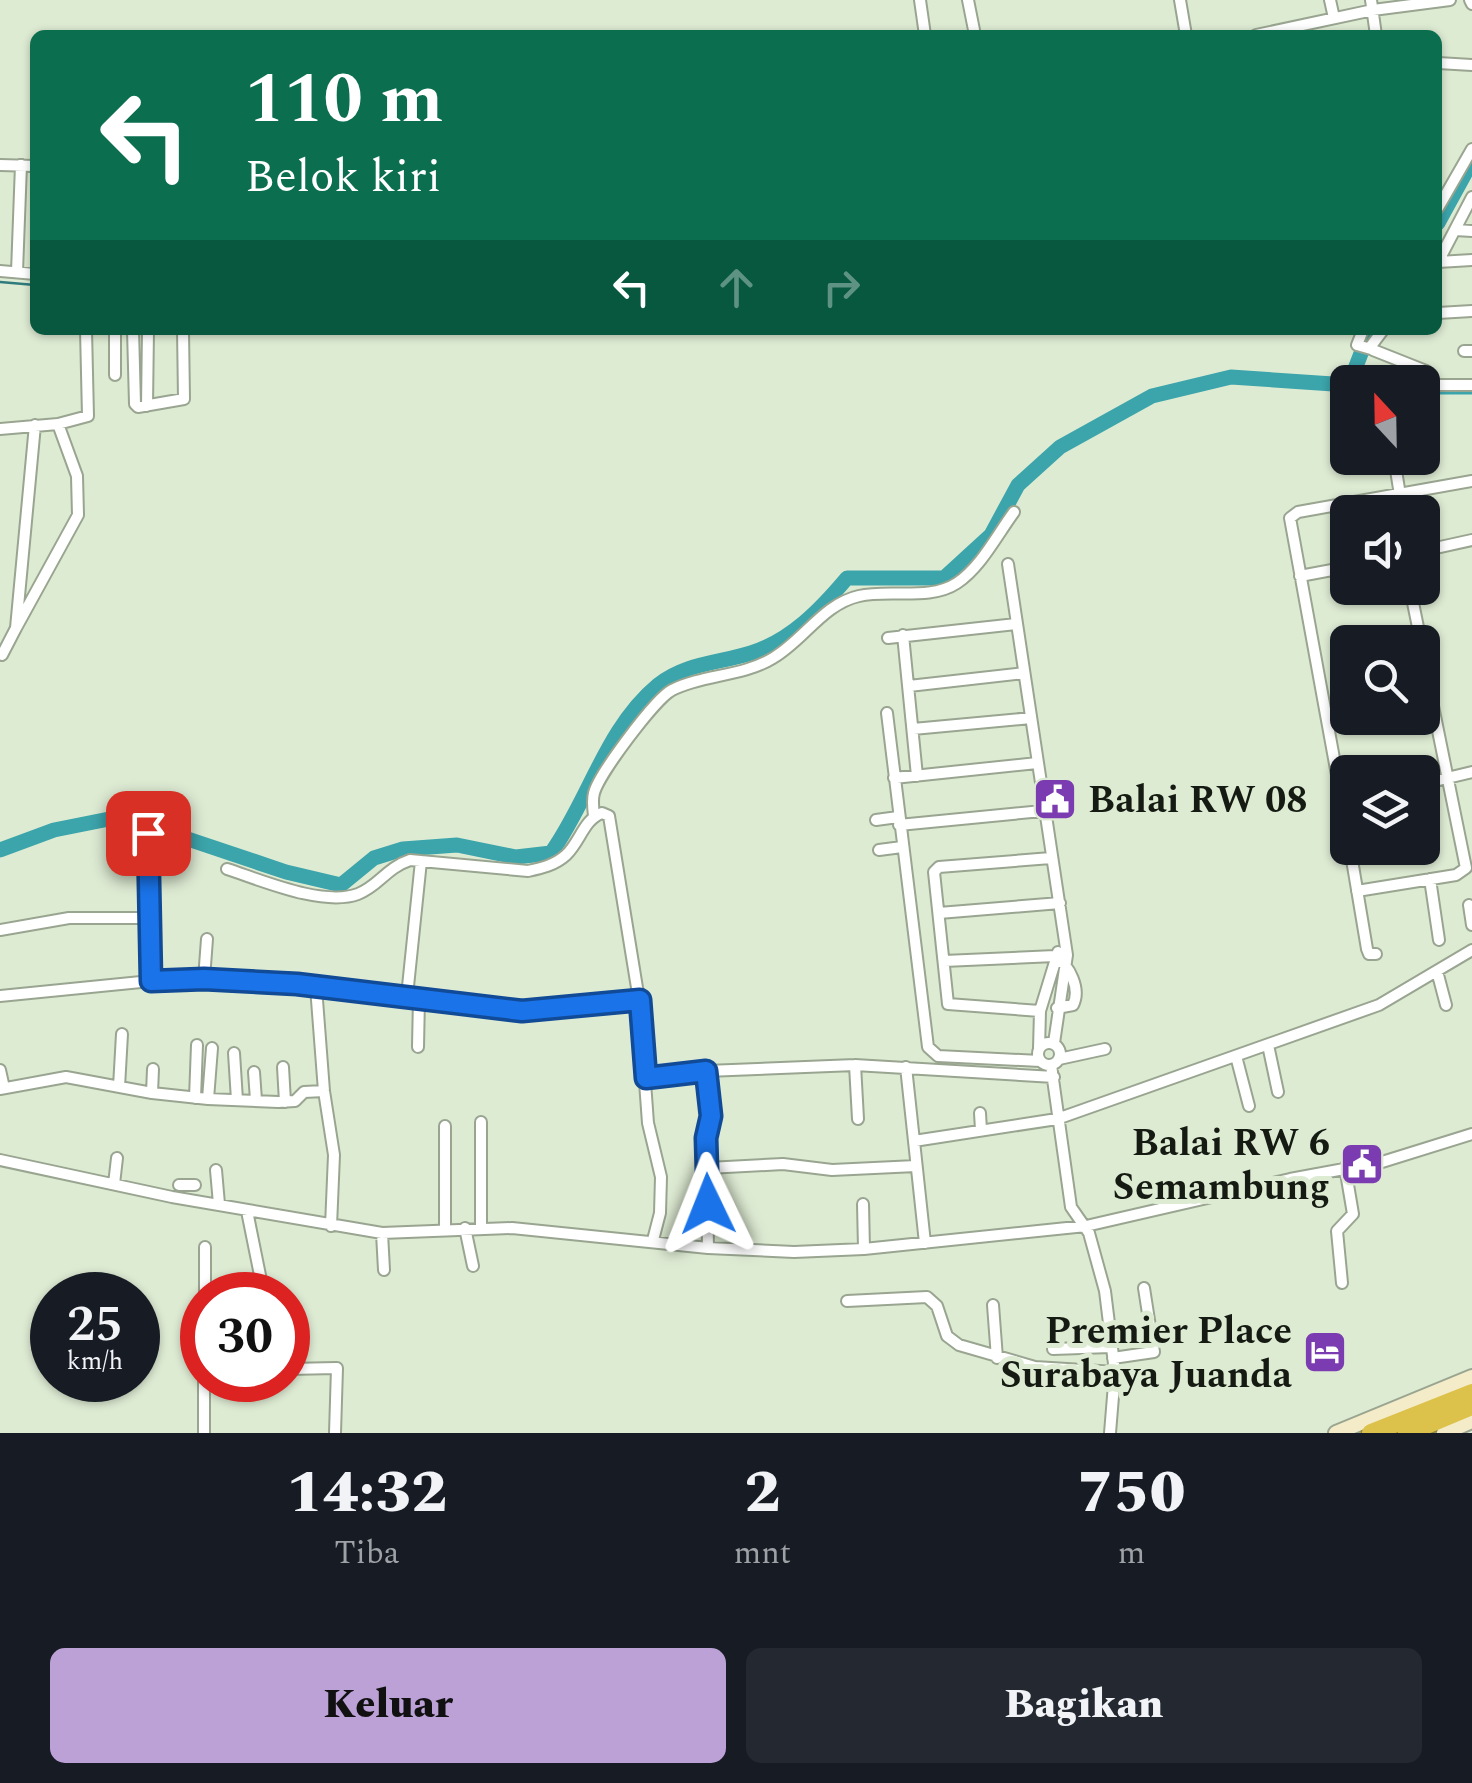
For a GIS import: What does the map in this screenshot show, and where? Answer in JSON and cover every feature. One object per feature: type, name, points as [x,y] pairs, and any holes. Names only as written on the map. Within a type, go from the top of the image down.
[{"type":"highway","points":[[1372,1433],[1472,1393]]},
{"type":"highway","points":[[1418,1431],[1472,1406]]},
{"type":"street","points":[[920,0],[924,30]]},
{"type":"street","points":[[968,0],[974,30]]},
{"type":"street","points":[[1180,0],[1185,30]]},
{"type":"street","points":[[1325,30],[1330,0]]},
{"type":"street","points":[[1280,30],[1372,5],[1450,0]]},
{"type":"street","points":[[1372,5],[1375,30]]},
{"type":"street","points":[[1442,64],[1472,66]]},
{"type":"street","points":[[1442,201],[1472,149]]},
{"type":"street","points":[[0,165],[30,166]]},
{"type":"street","points":[[17,272],[21,165]]},
{"type":"street","points":[[1442,254],[1472,198]]},
{"type":"street","points":[[1455,230],[1472,231]]},
{"type":"street","points":[[1442,262],[1472,260]]},
{"type":"street","points":[[0,271],[30,273]]},
{"type":"street","points":[[1442,313],[1472,311]]},
{"type":"street","points":[[0,429],[86,418],[86,335]]},
{"type":"street","points":[[114,335],[115,375]]},
{"type":"street","points":[[133,335],[134,404],[147,406],[184,398],[183,335]]},
{"type":"street","points":[[147,406],[148,335]]},
{"type":"street","points":[[1363,335],[1364,348]]},
{"type":"street","points":[[1364,348],[1378,335]]},
{"type":"street","points":[[1364,348],[1426,378],[1472,385]]},
{"type":"street","points":[[2,655],[78,516],[78,476],[58,424]]},
{"type":"street","points":[[16,628],[35,425]]},
{"type":"street","points":[[1401,495],[1472,481]]},
{"type":"street","points":[[1330,508],[1294,514],[1288,523],[1335,755]]},
{"type":"street","points":[[601,814],[596,788],[655,703],[669,692],[686,684],[743,673],[773,658],[841,602],[861,595],[936,590],[954,585],[970,572],[1014,512]]},
{"type":"street","points":[[1440,547],[1472,540]]},
{"type":"street","points":[[1008,564],[1066,944],[1040,1011],[1072,1207],[1086,1226],[1104,1291],[1115,1372],[1110,1433]]},
{"type":"street","points":[[1300,576],[1330,570]]},
{"type":"street","points":[[992,627],[1014,607]]},
{"type":"street","points":[[888,638],[1016,624]]},
{"type":"street","points":[[903,635],[917,776]]},
{"type":"street","points":[[910,686],[1024,673]]},
{"type":"street","points":[[887,712],[930,1052],[938,1056],[1049,1062]]},
{"type":"street","points":[[913,728],[1031,718]]},
{"type":"street","points":[[1357,892],[1456,875],[1466,868],[1438,735]]},
{"type":"street","points":[[894,778],[1037,762]]},
{"type":"street","points":[[1440,780],[1472,772]]},
{"type":"street","points":[[876,820],[1063,809]]},
{"type":"street","points":[[227,868],[313,895],[344,897],[364,891],[394,865],[422,861],[528,871],[546,867],[570,851],[601,814]]},
{"type":"street","points":[[601,814],[611,819],[646,1078],[648,1123],[661,1177],[660,1213],[653,1240]]},
{"type":"street","points":[[148,833],[151,981]]},
{"type":"street","points":[[879,850],[902,847]]},
{"type":"street","points":[[1040,1011],[952,1006],[946,1000],[934,872],[938,867],[1051,858]]},
{"type":"street","points":[[406,996],[422,861]]},
{"type":"street","points":[[1353,865],[1367,948],[1369,954],[1376,954]]},
{"type":"street","points":[[1430,879],[1439,940]]},
{"type":"street","points":[[940,913],[1060,904]]},
{"type":"street","points":[[1469,905],[1472,925]]},
{"type":"street","points":[[0,930],[69,918],[150,918]]},
{"type":"street","points":[[204,979],[207,938]]},
{"type":"street","points":[[914,1141],[1057,1119],[1378,1004],[1472,950]]},
{"type":"street","points":[[1049,1062],[1045,1043],[1054,1044],[1060,959]]},
{"type":"street","points":[[1057,1008],[1076,1002],[1073,976],[1060,959]]},
{"type":"street","points":[[944,961],[1060,959]]},
{"type":"street","points":[[1437,971],[1446,1005]]},
{"type":"street","points":[[0,996],[204,979],[406,996],[522,1011],[634,1001]]},
{"type":"street","points":[[316,987],[324,1092],[334,1154],[332,1226]]},
{"type":"street","points":[[418,1048],[419,998]]},
{"type":"street","points":[[119,1086],[122,1034]]},
{"type":"street","points":[[198,1044],[202,1098]]},
{"type":"street","points":[[1268,1045],[1278,1092]]},
{"type":"street","points":[[202,1098],[212,1048]]},
{"type":"street","points":[[646,1078],[706,1071],[854,1065],[1049,1062],[1106,1049]]},
{"type":"street","points":[[234,1053],[237,1100]]},
{"type":"street","points":[[1236,1056],[1249,1106]]},
{"type":"street","points":[[854,1065],[858,1119]]},
{"type":"street","points":[[283,1067],[285,1102]]},
{"type":"street","points":[[906,1067],[925,1243]]},
{"type":"street","points":[[152,1093],[153,1068]]},
{"type":"street","points":[[0,1070],[2,1088],[66,1077],[202,1098],[285,1102],[294,1101],[304,1092],[324,1092]]},
{"type":"street","points":[[706,1071],[711,1116],[706,1138],[708,1248]]},
{"type":"street","points":[[254,1072],[256,1100]]},
{"type":"street","points":[[980,1113],[982,1130]]},
{"type":"street","points":[[481,1122],[481,1228]]},
{"type":"street","points":[[445,1230],[446,1126]]},
{"type":"street","points":[[0,1160],[179,1198],[382,1233],[481,1228],[794,1252],[864,1249],[1086,1226],[1415,1154],[1472,1134]]},
{"type":"street","points":[[114,1184],[117,1158]]},
{"type":"street","points":[[708,1168],[783,1164],[832,1170],[916,1166]]},
{"type":"street","points":[[1342,1284],[1337,1231],[1353,1214],[1345,1167]]},
{"type":"street","points":[[214,1204],[216,1170]]},
{"type":"street","points":[[179,1198],[187,1185]]},
{"type":"street","points":[[863,1204],[864,1249]]},
{"type":"street","points":[[248,1211],[260,1272]]},
{"type":"street","points":[[466,1228],[474,1266]]},
{"type":"street","points":[[382,1233],[384,1270]]},
{"type":"street","points":[[205,1247],[205,1272]]},
{"type":"street","points":[[1053,1349],[1154,1352],[1144,1288]]},
{"type":"street","points":[[847,1301],[930,1298],[952,1342],[1036,1368],[1115,1372]]},
{"type":"street","points":[[993,1305],[997,1358]]},
{"type":"street","points":[[310,1369],[337,1368],[335,1433]]},
{"type":"street","points":[[1336,1433],[1472,1378]]},
{"type":"street","points":[[204,1402],[204,1433]]},
{"type":"street","points":[[1444,1433],[1468,1426]]},
{"type":"waterway","points":[[1442,216],[1472,161]]},
{"type":"waterway","points":[[0,282],[30,285]]},
{"type":"waterway","points":[[1357,365],[1368,335]]},
{"type":"waterway","points":[[0,850],[54,830],[129,815],[152,827],[286,872],[341,885],[374,858],[403,849],[457,845],[516,857],[551,853],[625,722],[640,702],[668,678],[751,653],[779,640],[815,612],[847,578],[944,578],[991,535],[1018,485],[1060,447],[1152,396],[1231,377],[1330,384]]},
{"type":"waterway","points":[[1440,390],[1472,390]]},
{"type":"place","name":"Balai RW 08","points":[[1055,799]]},
{"type":"place","name":"Balai RW 6 Semambung","points":[[1362,1164]]},
{"type":"place","name":"Premier Place Surabaya Juanda","points":[[1325,1352]]},
{"type":"route","points":[[148,833],[151,981],[204,979],[297,984],[522,1011],[640,1000],[646,1078],[706,1071],[711,1116],[706,1138],[708,1204]]}]
